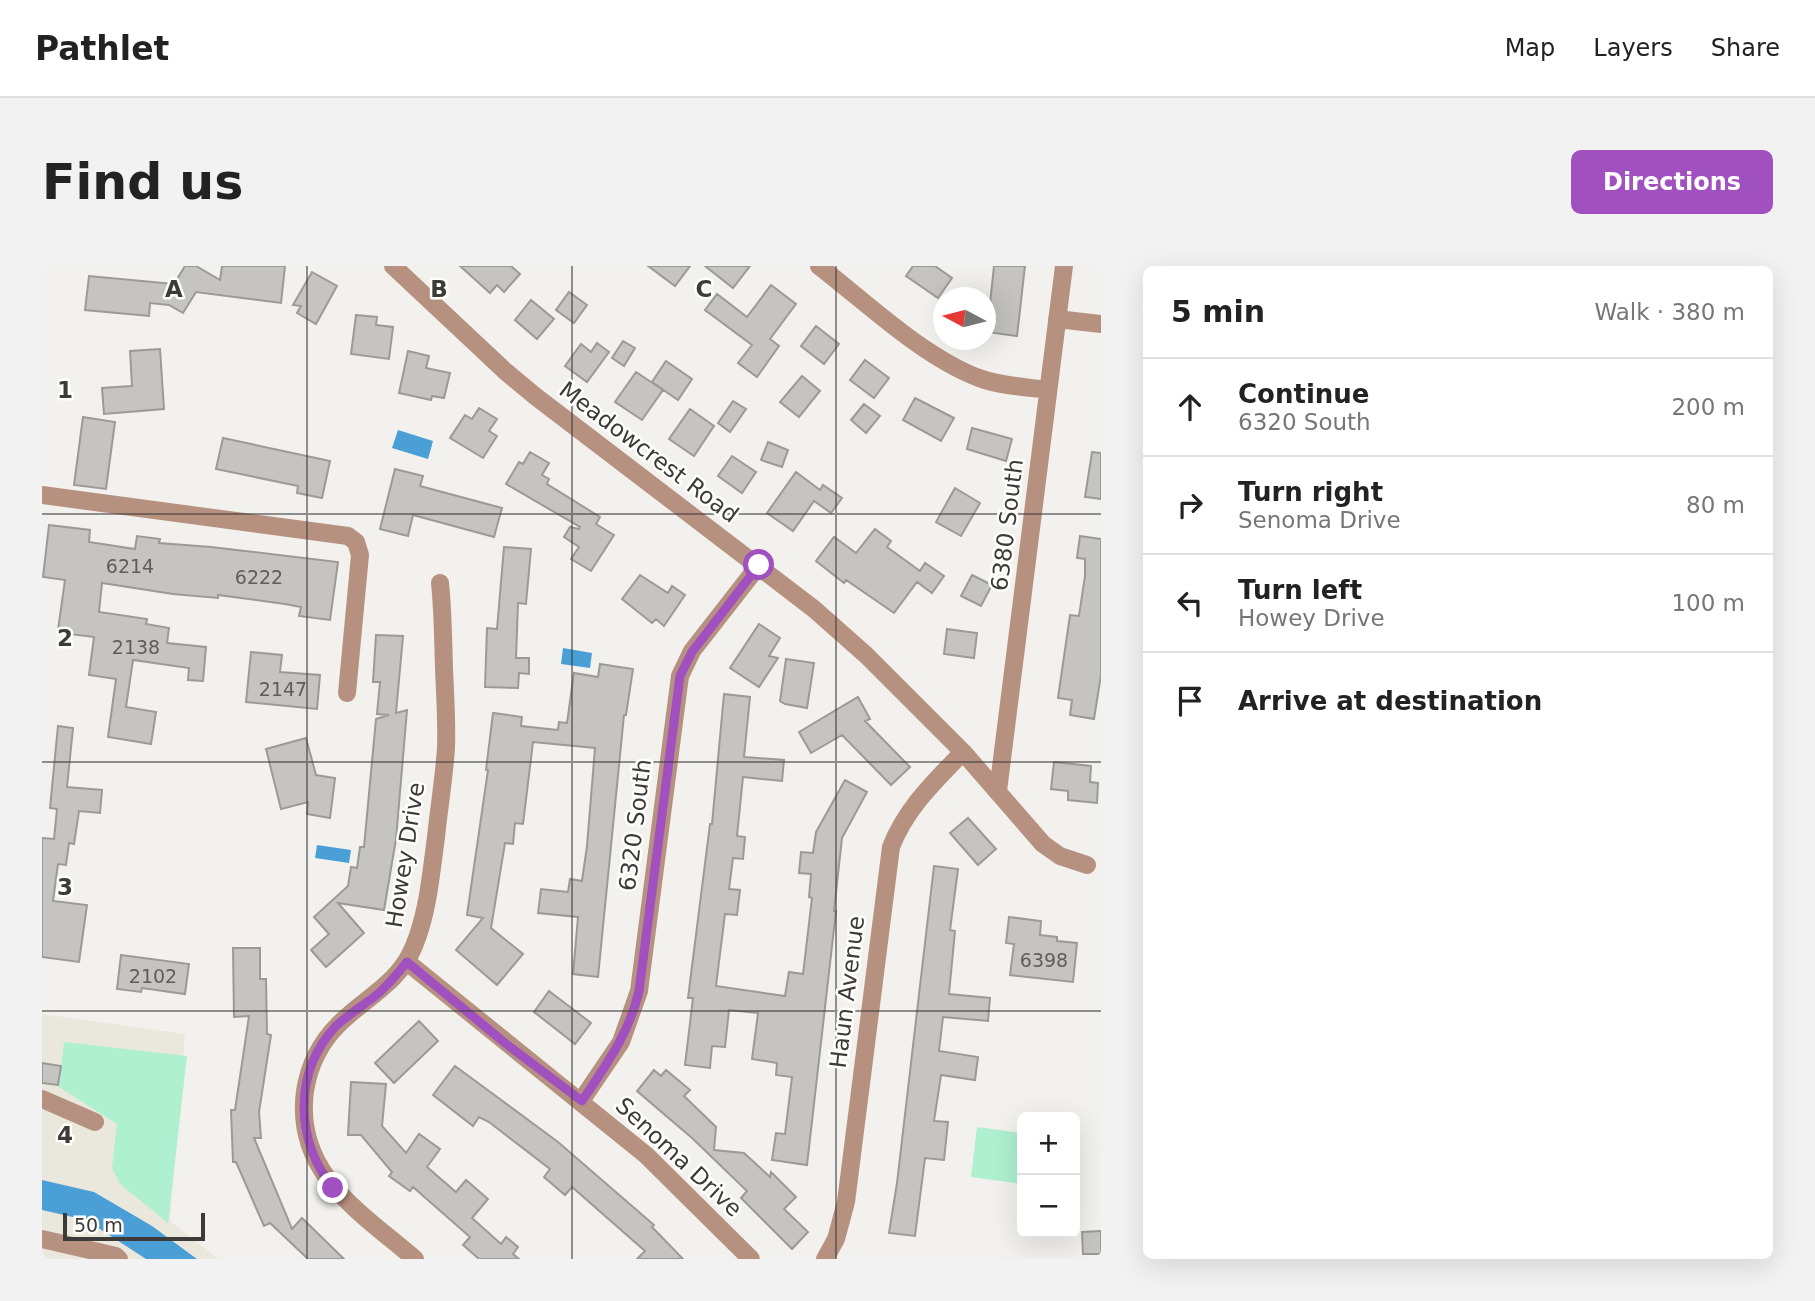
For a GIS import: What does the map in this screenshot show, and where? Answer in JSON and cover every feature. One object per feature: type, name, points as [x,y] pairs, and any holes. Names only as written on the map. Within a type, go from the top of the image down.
[{"type":"street","name":"Meadowcrest Road","points":[[393,266],[535,396],[759,565],[858,647],[963,752],[1050,850],[1087,865]]},
{"type":"street","points":[[819,266],[925,349],[953,367],[993,383],[1048,390]]},
{"type":"street","name":"6380 South","points":[[999,791],[1064,266]]},
{"type":"street","points":[[1057,319],[1101,324]]},
{"type":"street","points":[[42,495],[348,536],[356,542],[360,555],[347,693]]},
{"type":"street","name":"6320 South","points":[[582,1101],[621,1042],[639,991],[680,676],[692,652],[759,565]]},
{"type":"street","name":"Howey Drive","points":[[415,1259],[341,1196],[325,1178],[309,1145],[304,1116],[311,1067],[326,1039],[348,1016],[385,987],[407,962],[427,901],[447,726],[445,627],[440,583]]},
{"type":"street","name":"Haun Avenue","points":[[825,1259],[836,1239],[846,1202],[891,847],[911,808],[963,752]]},
{"type":"street","name":"Senoma Drive","points":[[407,962],[505,1043],[582,1101],[666,1173],[751,1259]]},
{"type":"street","points":[[42,1099],[95,1122]]},
{"type":"street","points":[[42,1239],[119,1259]]},
{"type":"shaded area","points":[[42,1014],[185,1034],[170,1221],[218,1259],[42,1259]]},
{"type":"green space","points":[[64,1042],[187,1056],[168,1223],[121,1185],[112,1168],[117,1124],[59,1087]]},
{"type":"green space","points":[[977,1127],[1017,1132],[1017,1183],[971,1177]]},
{"type":"water","points":[[398,430],[433,441],[428,459],[392,448]]},
{"type":"water","points":[[563,648],[592,653],[590,668],[561,664]]},
{"type":"water","points":[[317,845],[351,850],[349,863],[315,858]]},
{"type":"water","points":[[42,1180],[94,1192],[152,1226],[197,1259],[146,1259],[86,1220],[42,1210]]},
{"type":"building","points":[[185,266],[196,266],[220,280],[222,266],[285,266],[281,303],[196,292],[183,313],[169,305],[150,303],[149,316],[85,310],[89,276],[174,284]]},
{"type":"building","points":[[460,266],[511,266],[520,274],[504,292],[497,285],[490,293]]},
{"type":"building","points":[[648,266],[690,266],[675,286]]},
{"type":"building","points":[[705,266],[750,266],[733,288]]},
{"type":"building","points":[[913,266],[935,266],[952,278],[946,287],[933,287],[933,295],[906,276]]},
{"type":"building","points":[[994,266],[1025,266],[1017,336],[996,333],[996,287],[992,287]]},
{"type":"building","points":[[312,272],[337,286],[316,324],[297,313],[301,306],[293,305]]},
{"type":"building","points":[[771,285],[796,304],[770,339],[779,346],[757,377],[738,363],[752,345],[705,310],[717,294],[747,317]]},
{"type":"building","points":[[569,292],[587,305],[574,323],[556,310]]},
{"type":"building","points":[[531,300],[554,319],[537,339],[515,320]]},
{"type":"building","points":[[356,315],[377,317],[376,325],[393,327],[389,359],[351,354]]},
{"type":"building","points":[[816,326],[839,344],[824,364],[801,346]]},
{"type":"building","points":[[623,341],[635,348],[624,366],[612,358]]},
{"type":"building","points":[[597,343],[609,352],[587,382],[565,366],[581,344],[591,352]]},
{"type":"building","points":[[160,349],[164,409],[104,414],[102,388],[132,386],[130,351]]},
{"type":"building","points":[[408,351],[429,356],[426,368],[450,373],[444,398],[432,396],[431,400],[399,393]]},
{"type":"building","points":[[865,360],[889,378],[874,398],[850,380]]},
{"type":"building","points":[[666,361],[692,379],[678,400],[652,382]]},
{"type":"building","points":[[636,372],[663,390],[642,420],[615,402]]},
{"type":"building","points":[[802,376],[820,391],[799,417],[780,402]]},
{"type":"building","points":[[915,398],[954,418],[941,441],[903,420]]},
{"type":"building","points":[[733,401],[746,409],[730,432],[718,423]]},
{"type":"building","points":[[864,404],[880,416],[866,433],[851,420]]},
{"type":"building","points":[[479,408],[497,419],[489,431],[497,436],[483,458],[450,438],[465,415],[472,419]]},
{"type":"building","points":[[690,409],[714,426],[694,456],[669,439]]},
{"type":"building","points":[[83,417],[115,422],[106,489],[74,485]]},
{"type":"building","points":[[972,428],[1012,439],[1006,461],[967,449]]},
{"type":"building","points":[[223,438],[330,461],[322,498],[297,493],[298,486],[216,469]]},
{"type":"building","points":[[768,442],[788,450],[782,467],[761,460]]},
{"type":"building","points":[[530,452],[549,463],[542,475],[549,479],[547,484],[600,517],[596,524],[614,535],[591,571],[571,559],[579,547],[564,537],[570,527],[580,527],[506,484],[519,462],[523,464]]},
{"type":"building","points":[[1092,452],[1101,453],[1101,499],[1085,497]]},
{"type":"building","points":[[732,456],[756,472],[742,493],[718,476]]},
{"type":"building","points":[[395,469],[423,476],[420,486],[502,508],[494,537],[413,515],[408,536],[380,529]]},
{"type":"building","points":[[796,472],[820,490],[823,485],[842,498],[831,513],[814,501],[793,531],[767,513]]},
{"type":"building","points":[[955,488],[980,503],[961,536],[936,522]]},
{"type":"building","points":[[49,525],[90,530],[89,542],[135,549],[137,536],[160,539],[159,543],[338,562],[330,620],[299,616],[301,607],[285,604],[218,595],[218,598],[173,594],[102,583],[99,612],[147,619],[146,624],[169,628],[167,643],[206,647],[203,681],[188,680],[189,668],[133,660],[126,707],[156,712],[151,744],[108,737],[116,679],[89,675],[94,637],[58,630],[65,580],[43,577]]},
{"type":"building","points":[[875,529],[891,541],[887,547],[920,571],[925,563],[944,576],[932,593],[917,582],[894,613],[846,580],[844,583],[816,561],[834,537],[856,553]]},
{"type":"building","points":[[1080,536],[1101,539],[1101,675],[1094,719],[1070,715],[1072,700],[1058,698],[1070,615],[1079,616],[1085,576],[1085,559],[1077,558]]},
{"type":"building","points":[[504,547],[531,549],[526,604],[518,603],[516,658],[529,658],[529,674],[519,673],[518,688],[485,687],[487,628],[497,629]]},
{"type":"building","points":[[640,575],[668,593],[672,586],[685,595],[664,626],[656,619],[652,623],[622,599]]},
{"type":"building","points":[[972,575],[992,585],[981,606],[961,596]]},
{"type":"building","points":[[759,624],[780,638],[769,656],[778,658],[759,687],[730,668]]},
{"type":"building","points":[[947,629],[977,633],[974,658],[944,654]]},
{"type":"building","points":[[376,635],[403,636],[396,713],[407,710],[396,839],[384,910],[338,903],[364,933],[326,967],[311,950],[329,934],[314,917],[348,886],[351,867],[357,868],[360,847],[364,847],[376,719],[389,715],[377,714],[380,682],[373,682]]},
{"type":"building","points":[[251,652],[282,655],[280,672],[320,675],[317,709],[246,702]]},
{"type":"building","points":[[786,659],[814,663],[807,708],[780,701]]},
{"type":"building","points":[[600,664],[633,669],[624,715],[598,977],[573,974],[578,917],[538,913],[541,889],[568,892],[570,879],[582,881],[595,748],[533,742],[523,824],[515,823],[513,844],[505,843],[491,928],[523,954],[497,985],[456,950],[483,918],[467,915],[488,770],[493,713],[522,717],[521,726],[558,730],[559,722],[567,723],[574,673],[598,677]]},
{"type":"building","points":[[724,694],[750,697],[744,757],[784,760],[782,781],[743,777],[737,836],[745,837],[743,859],[733,858],[729,889],[740,890],[737,915],[725,914],[716,986],[785,996],[789,972],[803,974],[812,898],[809,897],[811,874],[799,873],[801,852],[813,853],[816,832],[845,780],[867,792],[842,838],[807,1165],[772,1160],[776,1133],[785,1134],[792,1077],[776,1075],[777,1063],[752,1059],[758,1013],[729,1010],[725,1047],[712,1046],[710,1068],[685,1065],[693,998],[688,998],[712,824]]},
{"type":"building","points":[[858,697],[870,719],[865,721],[910,767],[891,785],[842,735],[811,753],[799,732]]},
{"type":"building","points":[[58,726],[73,728],[67,787],[102,790],[100,813],[79,811],[74,844],[69,843],[66,865],[58,864],[53,901],[87,905],[79,962],[42,957],[42,838],[54,839],[57,809],[50,808]]},
{"type":"building","points":[[306,738],[316,775],[335,778],[330,818],[307,814],[308,802],[281,809],[266,749]]},
{"type":"building","points":[[1054,762],[1091,766],[1090,782],[1098,783],[1097,803],[1068,800],[1068,791],[1051,789]]},
{"type":"building","points":[[968,818],[996,849],[978,865],[950,833]]},
{"type":"building","points":[[934,866],[958,869],[950,930],[955,931],[949,994],[990,998],[988,1021],[943,1017],[939,1051],[978,1057],[975,1080],[941,1075],[934,1121],[948,1122],[944,1160],[925,1158],[915,1236],[889,1233]]},
{"type":"building","points":[[1009,917],[1041,921],[1040,935],[1057,937],[1057,941],[1077,943],[1073,982],[1010,975],[1014,944],[1006,943]]},
{"type":"building","points":[[233,948],[260,948],[260,979],[266,979],[267,1034],[271,1035],[259,1112],[261,1138],[254,1138],[292,1229],[302,1218],[344,1259],[308,1259],[270,1223],[264,1226],[236,1162],[233,1162],[231,1110],[235,1110],[249,1016],[234,1017]]},
{"type":"building","points":[[121,955],[189,964],[185,994],[142,988],[141,992],[117,989]]},
{"type":"building","points":[[549,991],[591,1023],[575,1044],[534,1012]]},
{"type":"building","points":[[419,1021],[438,1041],[394,1083],[375,1063]]},
{"type":"building","points":[[42,1063],[61,1066],[58,1085],[42,1083]]},
{"type":"building","points":[[455,1066],[558,1142],[654,1225],[652,1227],[683,1259],[637,1259],[645,1251],[572,1187],[565,1195],[544,1177],[550,1169],[489,1122],[479,1117],[473,1126],[433,1095]]},
{"type":"building","points":[[654,1070],[661,1076],[666,1070],[690,1090],[684,1096],[716,1127],[714,1150],[744,1153],[770,1177],[771,1172],[796,1197],[784,1209],[808,1232],[792,1249],[741,1198],[747,1191],[692,1138],[637,1091]]},
{"type":"building","points":[[351,1082],[386,1084],[382,1126],[406,1153],[419,1134],[440,1149],[427,1167],[456,1192],[466,1180],[488,1199],[472,1218],[501,1244],[506,1237],[518,1247],[513,1254],[519,1259],[479,1259],[463,1245],[470,1237],[413,1187],[410,1191],[389,1176],[392,1172],[361,1135],[348,1135]]},
{"type":"building","points":[[1101,1231],[1101,1254],[1083,1254],[1082,1232]]},
{"type":"route","points":[[333,1188],[313,1156],[306,1131],[304,1099],[311,1067],[326,1039],[337,1026],[385,987],[407,962],[505,1043],[582,1101],[621,1042],[639,991],[680,676],[692,652],[759,565]]}]
